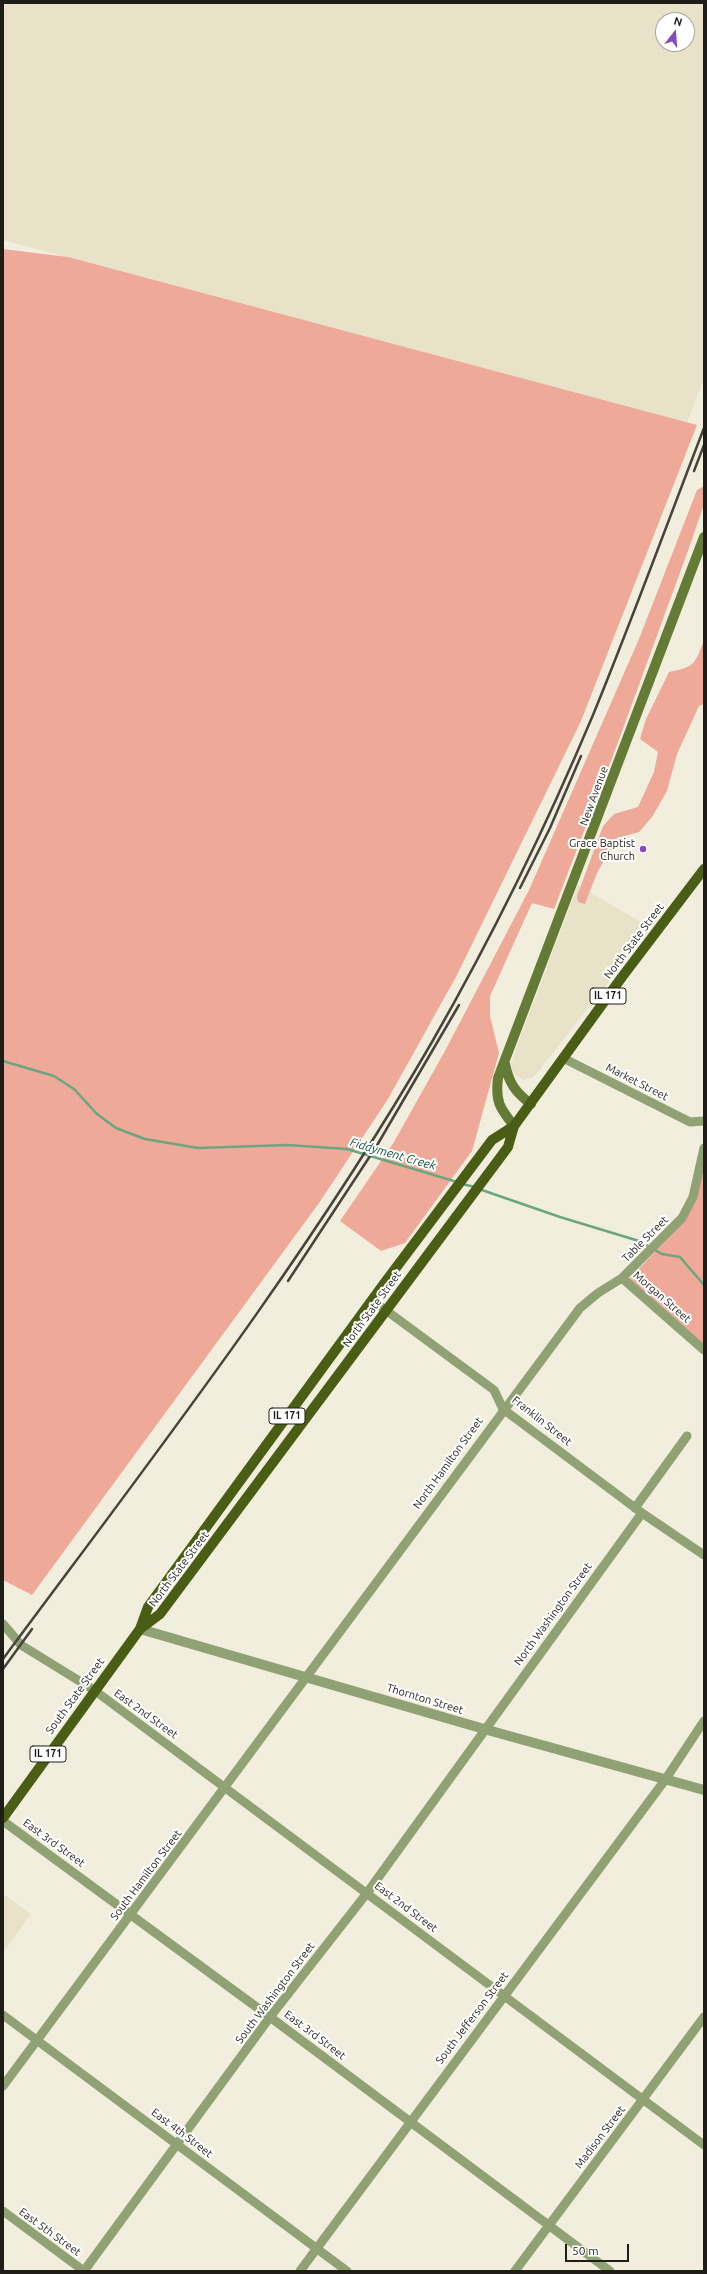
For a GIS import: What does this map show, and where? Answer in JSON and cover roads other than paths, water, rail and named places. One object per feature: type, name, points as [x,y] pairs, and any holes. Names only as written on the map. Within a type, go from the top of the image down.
[{"type":"main road","name":"New Avenue","points":[[514,1126],[501,1110],[496,1095],[498,1078],[506,1064],[704,537]]},
{"type":"main road","name":"North State Street","points":[[140,1629],[148,1607],[372,1300],[492,1140],[514,1126],[531,1104],[563,1058],[704,869]]},
{"type":"main road","points":[[506,1064],[508,1079],[516,1092],[531,1104]]},
{"type":"main road","name":"North State Street","points":[[140,1629],[160,1614],[387,1310],[508,1147],[514,1126]]},
{"type":"main road","name":"South State Street","points":[[3,1818],[94,1690],[140,1629]]},
{"type":"street","name":"Market Street","points":[[563,1058],[690,1122],[703,1123]]},
{"type":"street","name":"Table Street","points":[[622,1278],[665,1237],[682,1218],[693,1198],[704,1148]]},
{"type":"street","name":"Morgan Street","points":[[622,1278],[704,1350]]},
{"type":"street","name":"North Hamilton Street","points":[[306,1676],[503,1409],[580,1308],[598,1293],[622,1278]]},
{"type":"street","name":"Franklin Street","points":[[372,1300],[494,1390],[503,1409],[638,1511],[704,1555]]},
{"type":"street","name":"North Washington Street","points":[[484,1729],[638,1511],[687,1436]]},
{"type":"street","name":"East 2nd Street","points":[[3,1624],[21,1645],[94,1690],[704,2144]]},
{"type":"street","name":"Thornton Street","points":[[140,1629],[306,1676],[484,1729],[704,1790]]},
{"type":"street","name":"South Hamilton Street","points":[[3,2086],[226,1788],[306,1676]]},
{"type":"street","name":"South Jefferson Street","points":[[300,2271],[665,1780],[704,1721]]},
{"type":"street","name":"South Washington Street","points":[[84,2271],[178,2145],[270,2017],[367,1893],[484,1729]]},
{"type":"street","name":"East 3rd Street","points":[[3,1821],[270,2017],[610,2271]]},
{"type":"street","name":"East 4th Street","points":[[3,2015],[347,2271]]},
{"type":"street","name":"Madison Street","points":[[515,2271],[704,2016]]},
{"type":"street","name":"East 5th Street","points":[[3,2212],[84,2271]]},
{"type":"waterway","name":"Fiddyment Creek","points":[[3,1061],[54,1076],[74,1089],[97,1114],[116,1128],[145,1139],[198,1148],[288,1145],[347,1149],[457,1182]]},
{"type":"waterway","name":"Fiddyment Creek","points":[[462,1184],[475,1187]]},
{"type":"waterway","name":"Fiddyment Creek","points":[[479,1189],[560,1217],[639,1241],[662,1254],[680,1257],[704,1285]]},
{"type":"railway","points":[[3,1659],[171,1433],[280,1280],[384,1123],[432,1042],[497,922],[575,757],[622,644],[704,428]]},
{"type":"railway","points":[[694,471],[704,445]]},
{"type":"railway","points":[[520,888],[550,828],[581,756]]},
{"type":"railway","points":[[288,1281],[376,1147],[459,1005]]},
{"type":"railway","points":[[3,1669],[32,1629]]},
{"type":"place","name":"Grace Baptist Church","points":[[643,849]]}]
